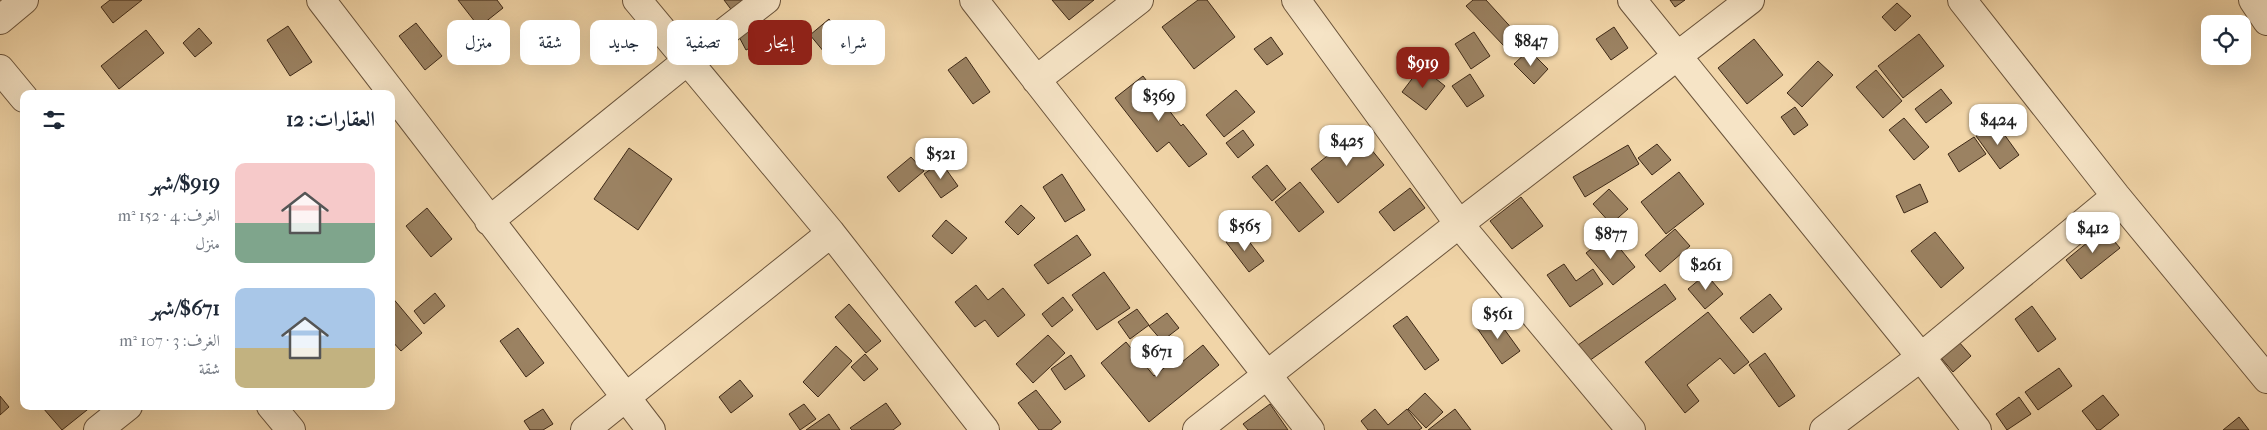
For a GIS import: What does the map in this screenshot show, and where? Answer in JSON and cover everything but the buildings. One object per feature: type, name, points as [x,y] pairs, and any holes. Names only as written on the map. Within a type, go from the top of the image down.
[{"type":"street","points":[[0,20],[24,0]]},
{"type":"street","points":[[321,0],[389,90]]},
{"type":"street","points":[[637,0],[667,36]]},
{"type":"street","points":[[738,22],[766,0]]},
{"type":"street","points":[[974,0],[1310,430]]},
{"type":"street","points":[[1036,80],[1139,0]]},
{"type":"street","points":[[1296,0],[1459,224],[1631,430]]},
{"type":"street","points":[[1632,0],[1977,430]]},
{"type":"street","points":[[1196,430],[1750,0]]},
{"type":"street","points":[[1962,0],[2116,196],[2267,378]]},
{"type":"street","points":[[2253,0],[2267,21]]},
{"type":"street","points":[[489,221],[683,65]]},
{"type":"street","points":[[691,65],[831,233],[985,430]]},
{"type":"street","points":[[0,69],[20,93]]},
{"type":"street","points":[[395,97],[651,430]]},
{"type":"street","points":[[1824,430],[1920,357],[2116,196]]},
{"type":"street","points":[[585,430],[831,233]]},
{"type":"street","points":[[98,430],[123,410]]},
{"type":"street","points":[[274,410],[291,430]]}]
